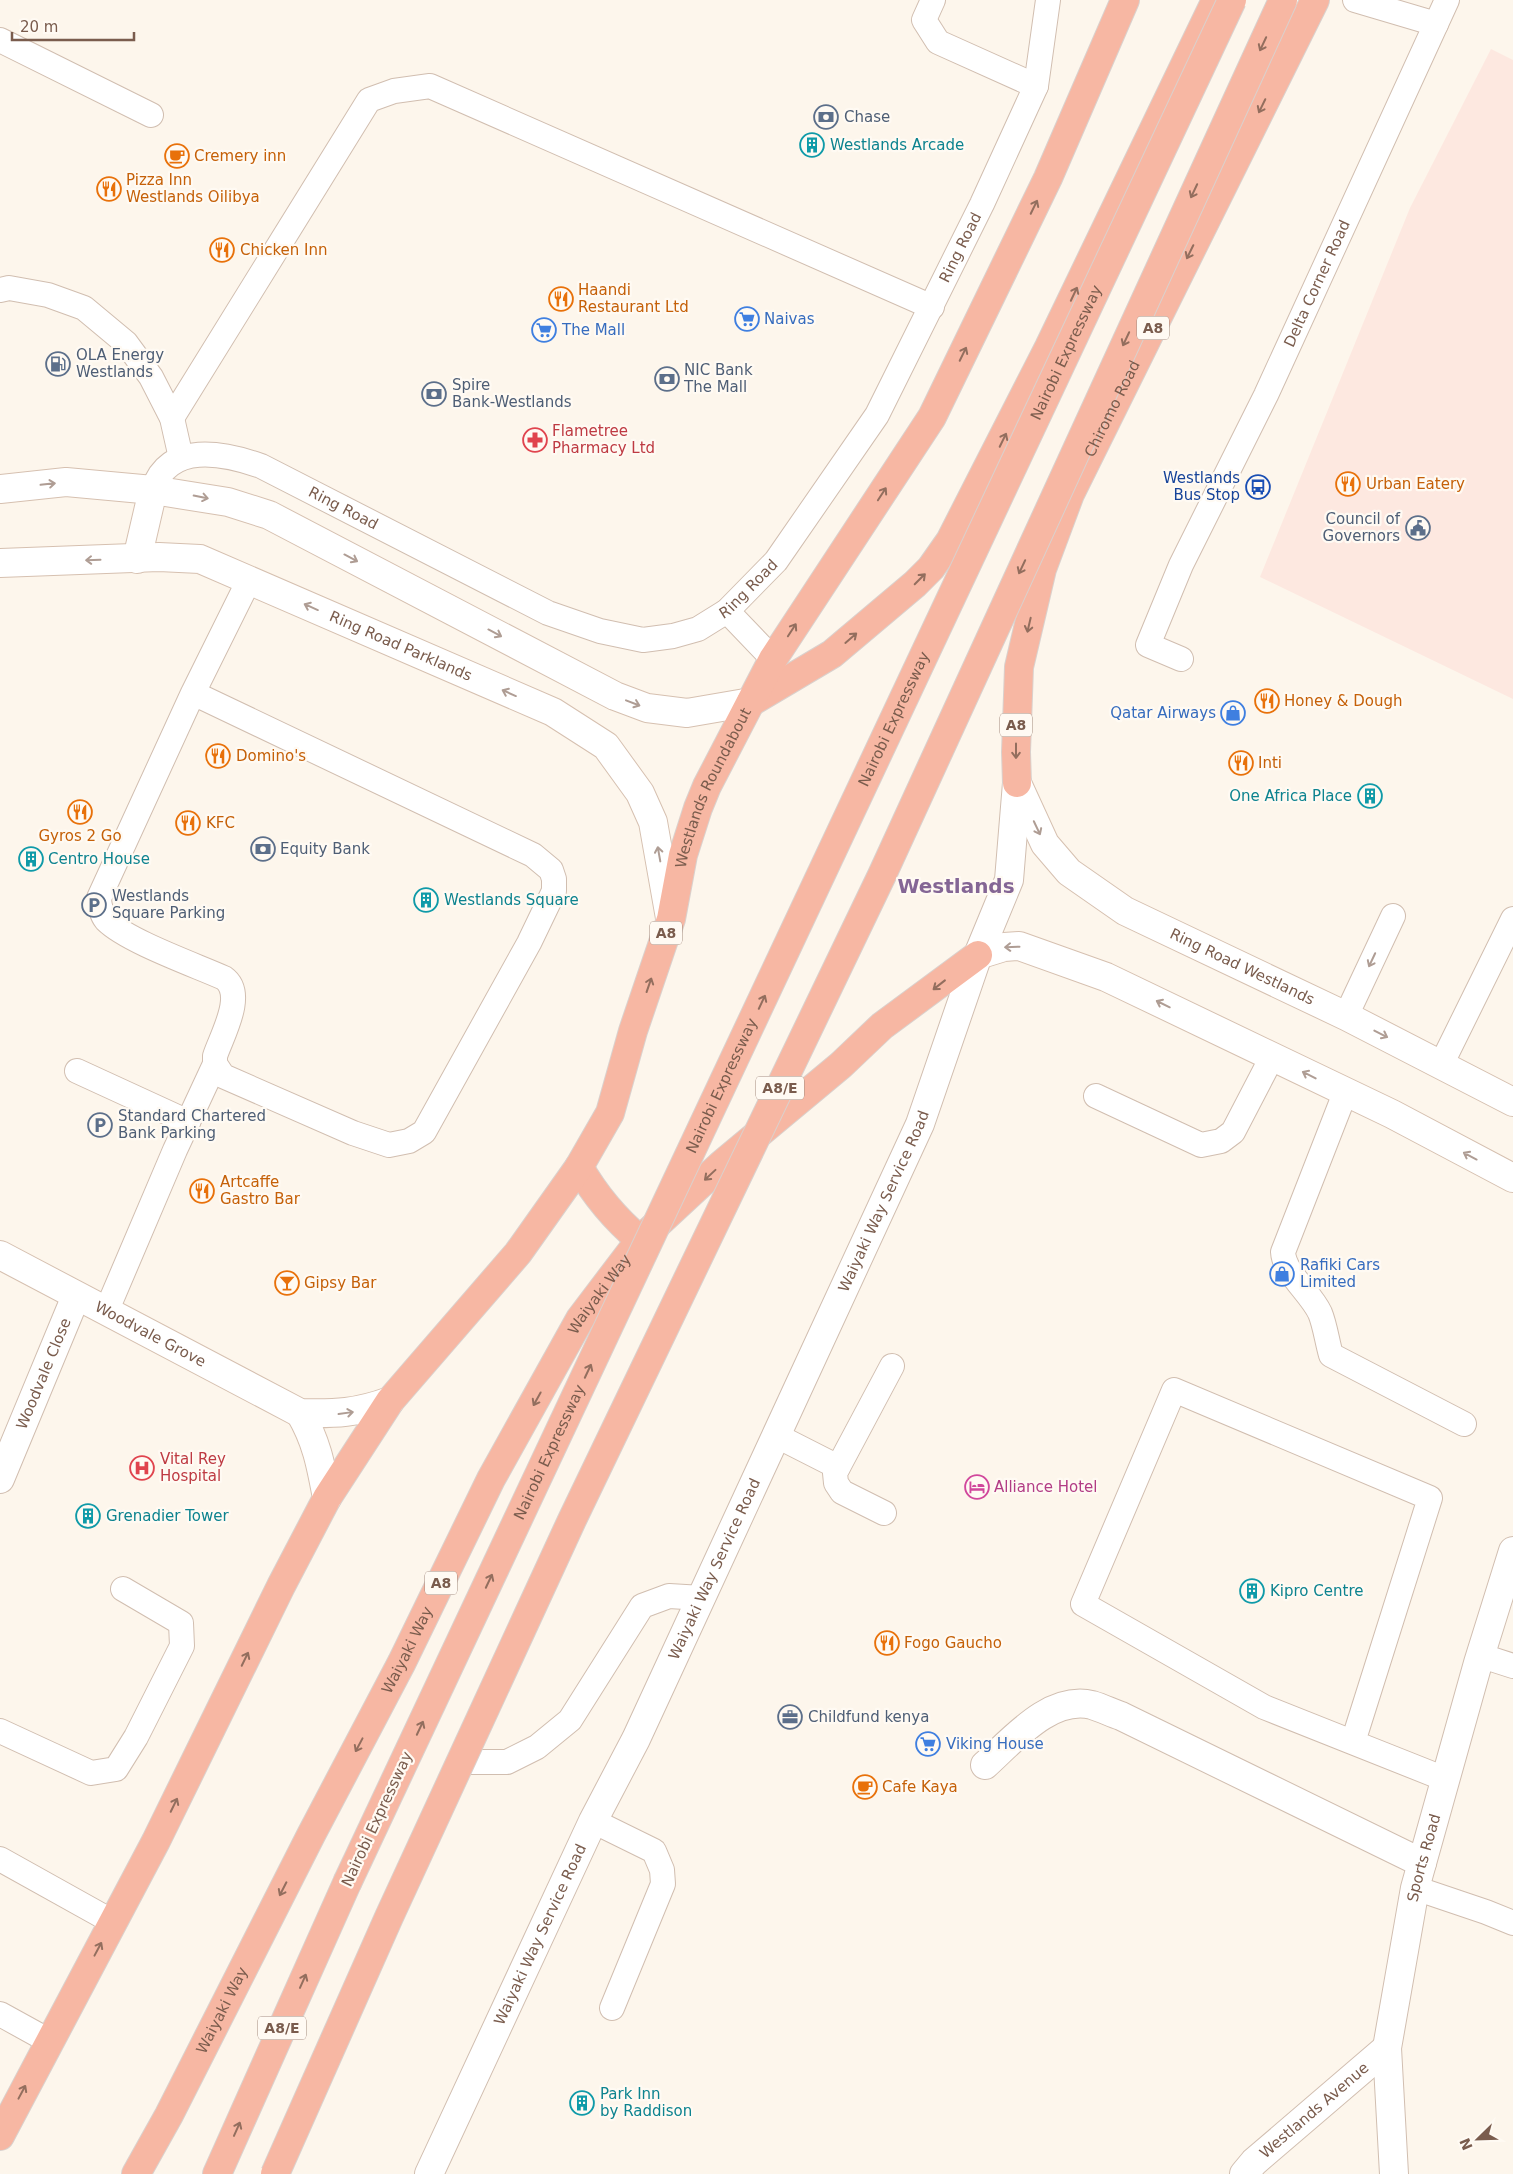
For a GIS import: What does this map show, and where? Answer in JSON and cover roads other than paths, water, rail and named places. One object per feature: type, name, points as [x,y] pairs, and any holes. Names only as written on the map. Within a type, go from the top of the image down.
[{"type":"highway","points":[[751,702],[773,659],[932,417],[1048,178],[1125,0]]},
{"type":"highway","name":"Westlands Roundabout","points":[[579,1167],[610,1112],[633,1031],[670,920],[684,855],[698,808],[714,771],[751,702],[832,654],[915,584],[931,568],[950,541],[1045,356],[1216,0]]},
{"type":"highway","name":"Nairobi Expressway","points":[[217,2174],[351,1874],[1232,0]]},
{"type":"highway","name":"A8/E","points":[[275,2174],[460,1762],[577,1511],[882,875],[1283,0]]},
{"type":"highway","name":"Chiromo Road","points":[[1017,784],[1019,667],[1042,569],[1070,494],[1315,0]]},
{"type":"highway","name":"Waiyaki Way","points":[[136,2174],[169,2115],[311,1835],[402,1662],[492,1479],[580,1320],[640,1240],[722,1164],[840,1065],[882,1026],[978,955]]},
{"type":"highway","points":[[579,1167],[591,1188],[619,1223],[640,1240]]},
{"type":"highway","name":"A8","points":[[0,2136],[156,1841],[327,1498],[390,1401],[518,1253],[579,1167]]},
{"type":"street","points":[[0,489],[66,482],[153,490],[228,502],[269,515],[615,696],[648,708],[687,713],[751,702]]},
{"type":"street","points":[[137,559],[153,490]]},
{"type":"street","name":"Ring Road Parklands","points":[[0,562],[159,557],[200,559],[553,712],[606,746],[640,793],[653,822],[670,920]]},
{"type":"street","name":"A8","points":[[978,955],[1009,880],[1017,784]]},
{"type":"street","name":"Ring Road Westlands","points":[[1017,784],[1045,844],[1069,872],[1095,892],[1125,911],[1346,1016],[1513,1102]]},
{"type":"street","points":[[978,955],[1004,947],[1019,946],[1106,977],[1344,1093],[1392,1114],[1513,1178]]},
{"type":"street","name":"Waiyaki Way Service Road","points":[[429,2174],[593,1820],[636,1739],[702,1598],[920,1124],[978,955]]},
{"type":"street","name":"Woodvale Grove","points":[[0,1255],[300,1413],[337,1414],[365,1410],[390,1401]]},
{"type":"street","name":"Woodvale Close","points":[[0,1479],[76,1296]]},
{"type":"street","points":[[300,1413],[311,1431],[318,1451],[327,1498]]},
{"type":"street","name":"Sports Road","points":[[1394,2174],[1387,2048],[1418,1876],[1513,1551]]},
{"type":"street","points":[[985,1765],[1035,1720],[1063,1706],[1091,1705],[1122,1716],[1418,1876]]},
{"type":"street","name":"Westlands Avenue","points":[[1244,2174],[1254,2162],[1387,2048]]},
{"type":"lane","points":[[932,0],[924,20],[938,42],[1036,86]]},
{"type":"lane","name":"Ring Road","points":[[153,490],[164,468],[181,458],[204,454],[232,456],[261,466],[548,613],[600,631],[643,640],[673,636],[698,629],[727,611],[776,562],[877,415],[932,308],[1036,86],[1048,0]]},
{"type":"lane","points":[[1355,0],[1436,24]]},
{"type":"lane","name":"Delta Corner Road","points":[[1181,659],[1148,645],[1181,565],[1266,395],[1447,0]]},
{"type":"lane","points":[[0,40],[151,115]]},
{"type":"lane","points":[[172,418],[369,100],[394,91],[430,86],[932,308]]},
{"type":"lane","points":[[0,290],[9,288],[48,295],[84,308],[126,343],[151,377],[172,418],[181,458]]},
{"type":"lane","points":[[106,1312],[215,1064],[215,1056],[234,1006],[234,991],[230,983],[224,978],[134,938],[115,927],[105,919],[99,898],[193,693],[249,580]]},
{"type":"lane","points":[[727,611],[773,659]]},
{"type":"lane","points":[[193,693],[533,855],[551,870],[554,879],[554,891],[524,951],[424,1132],[410,1141],[389,1145],[353,1133],[222,1076],[215,1064]]},
{"type":"lane","points":[[1346,1016],[1393,916]]},
{"type":"lane","points":[[1442,1064],[1513,919]]},
{"type":"lane","points":[[1096,1096],[1201,1145],[1221,1141],[1233,1132],[1272,1057]]},
{"type":"lane","points":[[77,1071],[188,1122]]},
{"type":"lane","points":[[1344,1093],[1283,1252],[1284,1260],[1308,1292],[1320,1314],[1331,1354],[1464,1424]]},
{"type":"lane","points":[[884,1513],[842,1492],[836,1483],[835,1473],[892,1366]]},
{"type":"lane","points":[[1353,1742],[1430,1498],[1174,1390],[1082,1604],[1264,1707],[1445,1779]]},
{"type":"lane","points":[[777,1436],[838,1467]]},
{"type":"lane","points":[[0,1731],[92,1773],[116,1769],[136,1737],[182,1646],[182,1623],[123,1589]]},
{"type":"lane","points":[[460,1762],[507,1762],[537,1748],[570,1720],[642,1606],[669,1596],[702,1598]]},
{"type":"lane","points":[[1482,1656],[1513,1666]]},
{"type":"lane","points":[[593,1820],[654,1851],[662,1870],[663,1884],[612,2008]]},
{"type":"lane","points":[[0,1859],[113,1922]]},
{"type":"lane","points":[[1418,1876],[1513,1924]]},
{"type":"lane","points":[[0,2014],[50,2042]]},
{"type":"place","name":"Chase","points":[[826,117]]},
{"type":"place","name":"Westlands Arcade","points":[[812,145]]},
{"type":"place","name":"Cremery inn","points":[[177,156]]},
{"type":"place","name":"Pizza Inn Westlands Oilibya","points":[[109,189]]},
{"type":"place","name":"Chicken Inn","points":[[222,250]]},
{"type":"place","name":"Haandi Restaurant Ltd","points":[[561,299]]},
{"type":"place","name":"Naivas","points":[[747,319]]},
{"type":"place","name":"The Mall","points":[[544,330]]},
{"type":"place","name":"OLA Energy Westlands","points":[[58,364]]},
{"type":"place","name":"NIC Bank The Mall","points":[[667,379]]},
{"type":"place","name":"Spire Bank-Westlands","points":[[434,394]]},
{"type":"place","name":"Flametree Pharmacy Ltd","points":[[535,440]]},
{"type":"place","name":"Urban Eatery","points":[[1348,484]]},
{"type":"place","name":"Westlands Bus Stop","points":[[1258,487]]},
{"type":"place","name":"Council of Governors","points":[[1418,528]]},
{"type":"place","name":"Honey & Dough","points":[[1267,701]]},
{"type":"place","name":"Qatar Airways","points":[[1233,713]]},
{"type":"place","name":"Domino's","points":[[218,756]]},
{"type":"place","name":"Inti","points":[[1241,763]]},
{"type":"place","name":"One Africa Place","points":[[1370,796]]},
{"type":"place","name":"Gyros 2 Go","points":[[80,812]]},
{"type":"place","name":"KFC","points":[[188,823]]},
{"type":"place","name":"Equity Bank","points":[[263,849]]},
{"type":"place","name":"Centro House","points":[[31,859]]},
{"type":"place","name":"Westlands Square","points":[[426,900]]},
{"type":"place","name":"Westlands Square Parking","points":[[94,905]]},
{"type":"place","name":"Standard Chartered Bank Parking","points":[[100,1125]]},
{"type":"place","name":"Artcaffe Gastro Bar","points":[[202,1191]]},
{"type":"place","name":"Rafiki Cars Limited","points":[[1282,1274]]},
{"type":"place","name":"Gipsy Bar","points":[[287,1283]]},
{"type":"place","name":"Vital Rey Hospital","points":[[142,1468]]},
{"type":"place","name":"Alliance Hotel","points":[[977,1487]]},
{"type":"place","name":"Grenadier Tower","points":[[88,1516]]},
{"type":"place","name":"Kipro Centre","points":[[1252,1591]]},
{"type":"place","name":"Fogo Gaucho","points":[[887,1643]]},
{"type":"place","name":"Childfund kenya","points":[[790,1717]]},
{"type":"place","name":"Viking House","points":[[928,1744]]},
{"type":"place","name":"Cafe Kaya","points":[[865,1787]]},
{"type":"place","name":"Park Inn by Raddison","points":[[582,2103]]},
{"type":"district","name":"Westlands","points":[[956,886]]}]
